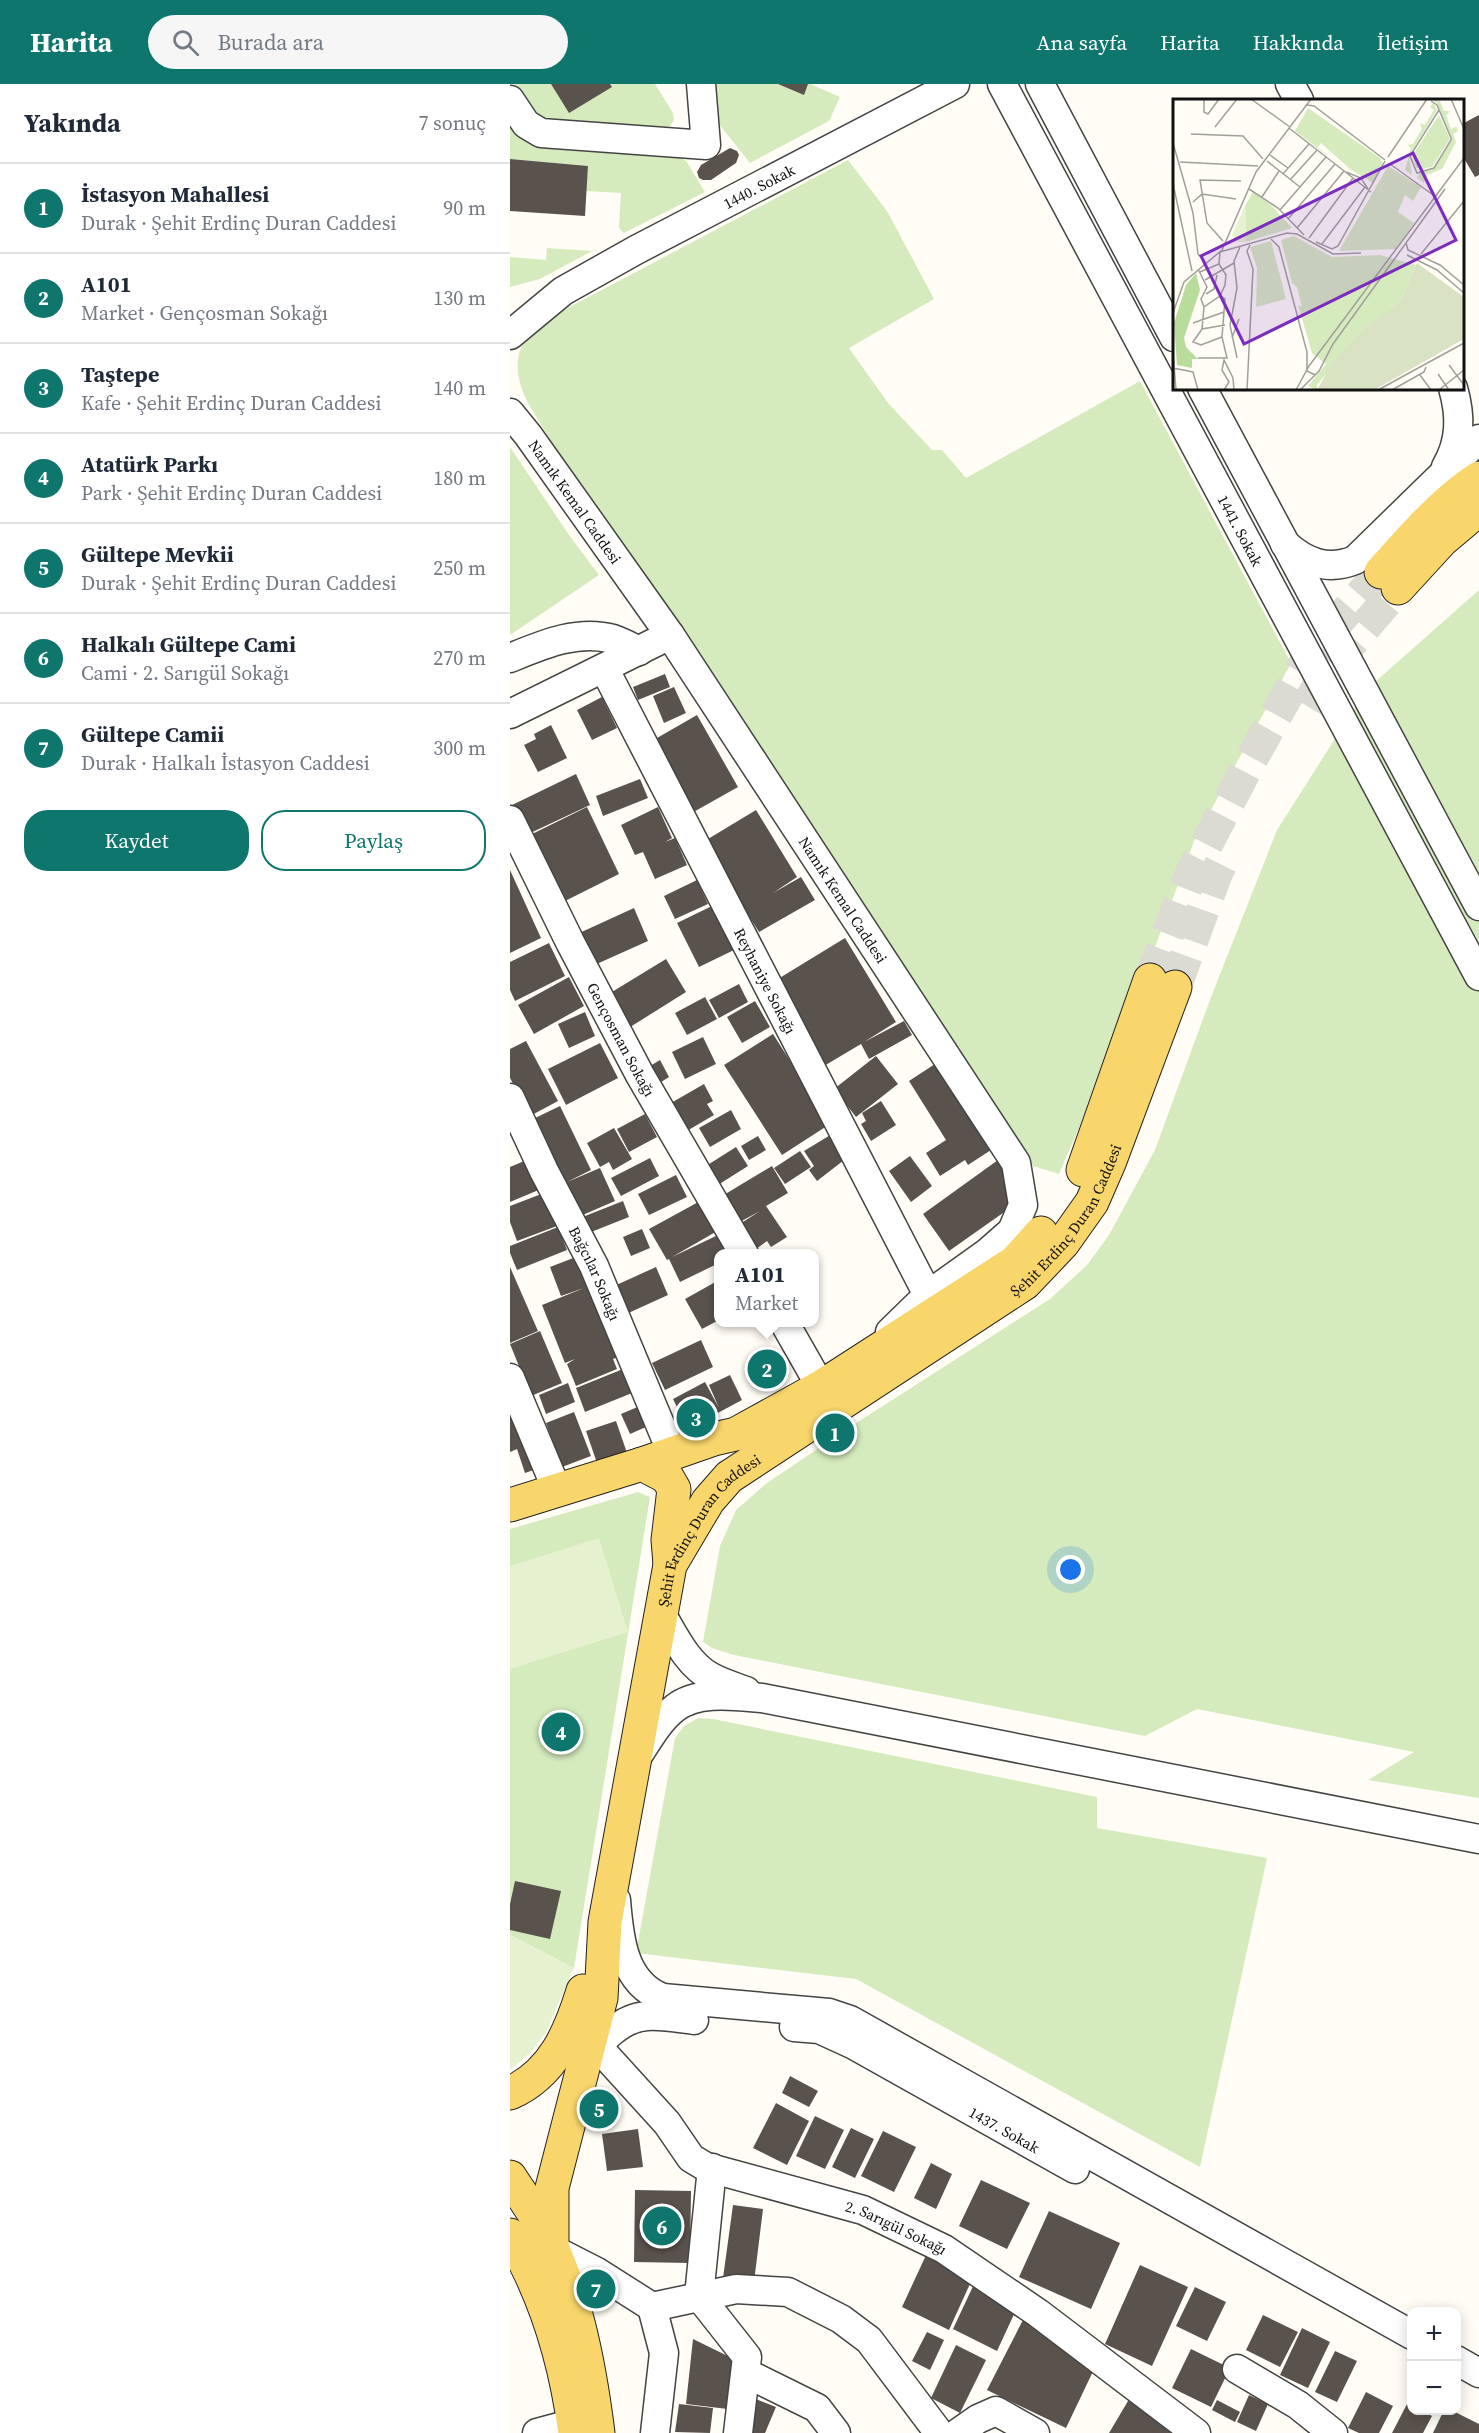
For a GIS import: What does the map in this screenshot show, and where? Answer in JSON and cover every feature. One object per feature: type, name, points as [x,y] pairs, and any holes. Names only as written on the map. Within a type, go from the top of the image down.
[{"type":"main road","points":[[1479,478],[1466,486],[1424,524],[1389,580],[1479,509]]},
{"type":"main road","name":"Şehit Erdinç Duran Caddesi","points":[[510,1505],[642,1464],[714,1438],[736,1434],[821,1387],[1015,1262],[1062,1206],[1082,1172],[1163,984],[1109,1163],[1092,1202],[1063,1243],[1025,1283],[729,1477],[708,1501],[670,1565],[605,1922],[600,1998],[590,2055],[552,2188],[552,2249]]},
{"type":"main road","points":[[714,1438],[697,1451],[695,1459],[699,1472],[712,1481],[729,1477]]},
{"type":"main road","points":[[642,1464],[667,1477],[674,1489],[668,1540],[670,1565]]},
{"type":"main road","points":[[510,2093],[543,2071],[555,2058],[574,2020],[605,1922]]},
{"type":"main road","points":[[510,2177],[538,2221],[564,2278],[587,2363],[582,2430]]},
{"type":"main road","points":[[510,2235],[547,2308],[582,2430]]},
{"type":"street","points":[[510,100],[526,124],[541,133],[706,145],[701,84]]},
{"type":"street","name":"1440. Sokak","points":[[563,291],[636,250],[955,84]]},
{"type":"street","name":"1441. Sokak","points":[[1002,84],[1479,976]]},
{"type":"street","points":[[1040,84],[1173,335]]},
{"type":"street","points":[[1290,84],[1298,99]]},
{"type":"street","points":[[510,306],[563,291]]},
{"type":"street","points":[[510,335],[563,291]]},
{"type":"street","points":[[1203,390],[1479,906]]},
{"type":"street","points":[[1443,471],[1454,450],[1459,427],[1452,390]]},
{"type":"street","points":[[1461,390],[1479,402]]},
{"type":"street","name":"Namık Kemal Caddesi","points":[[510,395],[516,419],[670,635],[1016,1163],[1023,1205],[1011,1231],[987,1253],[928,1295]]},
{"type":"street","points":[[1285,544],[1294,552],[1315,563],[1336,565],[1355,560],[1443,471],[1479,439]]},
{"type":"street","points":[[510,714],[670,635]]},
{"type":"street","points":[[510,658],[544,644],[579,636],[613,639],[639,651]]},
{"type":"street","name":"Reyhaniye Sokağı","points":[[604,668],[928,1295]]},
{"type":"street","name":"Gençosman Sokağı","points":[[510,820],[570,942],[640,1075],[741,1249]]},
{"type":"street","name":"Bağcılar Sokağı","points":[[510,1098],[544,1171],[594,1266],[672,1453]]},
{"type":"street","points":[[858,1363],[928,1295]]},
{"type":"street","points":[[786,1327],[821,1387]]},
{"type":"street","points":[[510,1378],[557,1490]]},
{"type":"street","points":[[662,1615],[687,1655],[700,1670],[711,1677],[762,1698]]},
{"type":"street","points":[[633,1763],[662,1720],[677,1706],[701,1697],[762,1698],[1479,1839]]},
{"type":"street","points":[[614,1880],[619,1933],[631,1970],[638,1983],[649,1993],[663,1998],[829,2013],[850,2020],[1407,2332]]},
{"type":"street","name":"1437. Sokak","points":[[590,2055],[608,2034],[621,2025],[645,2016],[819,2029],[864,2051],[1407,2354]]},
{"type":"street","name":"2. Sarıgül Sokağı","points":[[590,2055],[667,2123],[691,2158],[712,2168],[863,2210],[944,2249],[1038,2313],[1196,2433]]},
{"type":"street","points":[[712,2168],[699,2296],[747,2357],[738,2433]]},
{"type":"street","points":[[552,2249],[597,2272],[652,2307],[664,2353],[655,2433]]},
{"type":"street","points":[[652,2307],[736,2289],[788,2292],[841,2319],[868,2340],[939,2433]]},
{"type":"street","points":[[1461,2364],[1479,2373]]},
{"type":"street","points":[[1237,2369],[1298,2405],[1333,2433]]},
{"type":"street","points":[[746,2373],[818,2409],[836,2433]]},
{"type":"street","points":[[1461,2385],[1479,2395]]},
{"type":"street","points":[[958,2433],[996,2410],[1035,2433]]},
{"type":"street","points":[[537,2433],[582,2430]]},
{"type":"green space","points":[[514,84],[655,84],[673,113],[674,120],[668,129],[546,122],[533,114]]},
{"type":"green space","points":[[712,84],[810,84],[840,97],[829,121],[750,163],[715,119]]},
{"type":"green space","points":[[510,122],[679,156],[686,161],[705,192],[624,233],[619,228],[621,193],[586,191],[588,166],[510,159]]},
{"type":"green space","points":[[848,160],[887,211],[934,299],[849,348],[888,403],[932,450],[942,450],[966,478],[1140,381],[1291,663],[1194,841],[1144,977],[1059,1174],[1033,1166],[670,635],[529,405],[519,378],[518,361],[523,343],[529,334],[540,325],[560,312]]},
{"type":"green space","points":[[547,248],[592,251],[540,279],[510,287],[510,257],[546,260]]},
{"type":"green space","points":[[510,447],[599,575],[510,635]]},
{"type":"green space","points":[[1479,590],[1479,1798],[1368,1780],[1414,1752],[1197,1709],[1145,1736],[734,1655],[712,1648],[703,1642],[720,1546],[736,1510],[767,1483],[853,1425],[1050,1299],[1087,1265],[1109,1235],[1155,1150],[1211,997],[1277,830],[1366,690]]},
{"type":"green space","points":[[638,1492],[650,1497],[574,1968],[510,1935],[510,1529]]},
{"type":"green space","points":[[599,1538],[628,1632],[510,1669],[510,1566]]},
{"type":"green space","points":[[698,1718],[713,1719],[1097,1797],[1097,1828],[1267,1858],[1200,2167],[856,1979],[636,1953],[675,1738],[684,1726]]},
{"type":"green space","points":[[510,1935],[574,1968],[546,2032],[531,2052],[510,2070]]},
{"type":"building","points":[[551,84],[610,84],[612,87],[569,113]]},
{"type":"building","points":[[778,84],[808,84],[804,95]]},
{"type":"building","points":[[1479,115],[1479,175],[1475,177],[1464,158],[1464,123]]},
{"type":"building","points":[[730,148],[737,151],[739,155],[736,163],[711,180],[699,178],[697,172],[701,165]]},
{"type":"building","points":[[510,159],[588,166],[585,216],[510,211]]},
{"type":"building","points":[[665,674],[670,687],[638,700],[633,687]]},
{"type":"building","points":[[674,687],[686,713],[664,723],[653,696]]},
{"type":"building","points":[[602,697],[617,728],[592,740],[577,710]]},
{"type":"building","points":[[697,715],[738,787],[690,814],[650,742]]},
{"type":"building","points":[[551,725],[567,758],[538,772],[524,745],[536,739],[534,734]]},
{"type":"building","points":[[576,774],[590,805],[524,836],[510,806]]},
{"type":"building","points":[[640,779],[648,798],[603,816],[596,796]]},
{"type":"building","points":[[587,807],[619,874],[559,904],[526,837]]},
{"type":"building","points":[[658,807],[672,838],[665,842],[675,838],[687,865],[655,879],[643,852],[635,855],[621,825]]},
{"type":"building","points":[[756,810],[797,877],[773,893],[801,877],[815,900],[759,932],[703,842]]},
{"type":"building","points":[[510,870],[541,938],[510,953]]},
{"type":"building","points":[[697,880],[708,904],[675,919],[664,896]]},
{"type":"building","points":[[712,906],[734,950],[699,967],[677,923]]},
{"type":"building","points":[[634,908],[648,941],[590,967],[575,935]]},
{"type":"building","points":[[845,938],[896,1022],[864,1042],[904,1021],[912,1035],[869,1059],[861,1044],[824,1066],[773,982]]},
{"type":"building","points":[[549,943],[565,976],[515,1001],[510,990],[510,962]]},
{"type":"building","points":[[666,959],[686,992],[627,1029],[607,995]]},
{"type":"building","points":[[569,977],[584,1006],[534,1034],[518,1005]]},
{"type":"building","points":[[739,984],[748,1002],[719,1018],[709,1000]]},
{"type":"building","points":[[705,997],[717,1019],[687,1035],[675,1013]]},
{"type":"building","points":[[755,1001],[770,1027],[742,1043],[727,1017]]},
{"type":"building","points":[[585,1012],[595,1036],[569,1048],[558,1024]]},
{"type":"building","points":[[773,1034],[830,1124],[782,1155],[724,1065]]},
{"type":"building","points":[[703,1037],[716,1064],[685,1079],[672,1052]]},
{"type":"building","points":[[526,1041],[558,1101],[530,1116],[510,1078],[510,1049]]},
{"type":"building","points":[[600,1043],[618,1078],[566,1105],[548,1069]]},
{"type":"building","points":[[876,1056],[898,1084],[856,1117],[834,1089]]},
{"type":"building","points":[[660,1060],[669,1077],[650,1089],[640,1072]]},
{"type":"building","points":[[938,1062],[994,1148],[968,1165],[965,1160],[940,1176],[926,1153],[946,1140],[909,1081]]},
{"type":"building","points":[[704,1084],[713,1101],[707,1104],[714,1115],[680,1135],[664,1107]]},
{"type":"building","points":[[881,1101],[896,1125],[871,1141],[861,1124],[866,1121],[862,1113]]},
{"type":"building","points":[[560,1106],[591,1170],[567,1182],[600,1168],[615,1201],[578,1217],[531,1120]]},
{"type":"building","points":[[731,1110],[741,1129],[710,1147],[699,1128]]},
{"type":"building","points":[[645,1114],[657,1137],[629,1152],[617,1129]]},
{"type":"building","points":[[614,1128],[632,1159],[613,1170],[609,1162],[600,1167],[587,1143]]},
{"type":"building","points":[[832,1134],[848,1157],[817,1181],[809,1170],[814,1166],[804,1151]]},
{"type":"building","points":[[758,1136],[766,1150],[749,1160],[741,1146]]},
{"type":"building","points":[[736,1147],[748,1166],[710,1190],[698,1171]]},
{"type":"building","points":[[800,1151],[811,1167],[785,1184],[774,1168]]},
{"type":"building","points":[[910,1156],[932,1186],[911,1202],[889,1171]]},
{"type":"building","points":[[650,1158],[659,1176],[621,1196],[611,1178]]},
{"type":"building","points":[[529,1159],[541,1189],[510,1202],[510,1167]]},
{"type":"building","points":[[998,1160],[1014,1183],[1010,1208],[949,1251],[923,1214]]},
{"type":"building","points":[[772,1166],[788,1193],[766,1206],[787,1237],[771,1247],[767,1241],[756,1249],[750,1249],[735,1227],[760,1211],[738,1223],[722,1196]]},
{"type":"building","points":[[676,1175],[687,1197],[649,1215],[638,1194]]},
{"type":"building","points":[[544,1193],[557,1226],[517,1241],[510,1222],[510,1206]]},
{"type":"building","points":[[702,1200],[719,1230],[672,1257],[718,1235],[725,1249],[714,1249],[714,1265],[680,1282],[669,1259],[667,1260],[649,1229]]},
{"type":"building","points":[[623,1201],[629,1217],[581,1236],[575,1220]]},
{"type":"building","points":[[558,1227],[567,1250],[517,1270],[510,1253],[510,1246]]},
{"type":"building","points":[[642,1229],[650,1248],[631,1256],[623,1237]]},
{"type":"building","points":[[581,1255],[621,1356],[613,1359],[617,1369],[576,1386],[567,1364],[575,1359],[565,1363],[542,1305],[584,1288],[561,1296],[550,1267]]},
{"type":"building","points":[[510,1267],[538,1331],[510,1343]]},
{"type":"building","points":[[656,1267],[668,1295],[624,1315],[612,1287]]},
{"type":"building","points":[[714,1283],[714,1323],[702,1329],[685,1299]]},
{"type":"building","points":[[540,1331],[562,1383],[531,1396],[510,1344]]},
{"type":"building","points":[[701,1340],[713,1367],[665,1390],[652,1363]]},
{"type":"building","points":[[628,1367],[637,1391],[585,1412],[576,1388]]},
{"type":"building","points":[[730,1375],[742,1400],[688,1429],[673,1399],[705,1382],[719,1408],[709,1385]]},
{"type":"building","points":[[568,1383],[575,1402],[546,1414],[539,1395]]},
{"type":"building","points":[[647,1403],[655,1423],[630,1434],[621,1414]]},
{"type":"building","points":[[510,1405],[545,1466],[525,1473],[517,1449],[510,1452]]},
{"type":"building","points":[[574,1412],[591,1456],[562,1467],[546,1423]]},
{"type":"building","points":[[616,1421],[627,1453],[597,1463],[586,1431]]},
{"type":"building","points":[[515,1881],[561,1891],[550,1939],[510,1930],[510,1904]]},
{"type":"building","points":[[790,2076],[818,2091],[809,2107],[782,2093]]},
{"type":"building","points":[[776,2103],[809,2121],[787,2165],[753,2148]]},
{"type":"building","points":[[815,2116],[844,2130],[825,2169],[796,2156]]},
{"type":"building","points":[[851,2128],[874,2139],[855,2178],[832,2167]]},
{"type":"building","points":[[638,2129],[643,2167],[607,2171],[602,2134]]},
{"type":"building","points":[[883,2131],[916,2147],[894,2192],[861,2176]]},
{"type":"building","points":[[931,2163],[952,2174],[936,2209],[914,2198]]},
{"type":"building","points":[[981,2180],[1030,2203],[1007,2249],[959,2226]]},
{"type":"building","points":[[635,2190],[691,2191],[690,2263],[634,2262]]},
{"type":"building","points":[[733,2205],[763,2209],[754,2282],[723,2278]]},
{"type":"building","points":[[1049,2211],[1120,2243],[1091,2309],[1019,2277]]},
{"type":"building","points":[[927,2253],[974,2275],[949,2330],[902,2307]]},
{"type":"building","points":[[1140,2265],[1188,2287],[1152,2366],[1105,2344]]},
{"type":"building","points":[[975,2282],[1016,2310],[997,2351],[953,2329]]},
{"type":"building","points":[[1195,2287],[1226,2302],[1207,2341],[1176,2326]]},
{"type":"building","points":[[1263,2315],[1298,2332],[1280,2367],[1246,2350]]},
{"type":"building","points":[[1025,2316],[1097,2363],[1066,2428],[987,2390]]},
{"type":"building","points":[[1302,2328],[1330,2342],[1308,2388],[1280,2375]]},
{"type":"building","points":[[927,2332],[944,2340],[930,2370],[912,2361]]},
{"type":"building","points":[[693,2339],[742,2363],[736,2410],[686,2404]]},
{"type":"building","points":[[956,2345],[986,2360],[960,2413],[931,2398]]},
{"type":"building","points":[[1191,2349],[1230,2368],[1211,2407],[1172,2388]]},
{"type":"building","points":[[1335,2351],[1357,2361],[1337,2402],[1315,2392]]},
{"type":"building","points":[[1366,2392],[1393,2406],[1379,2433],[1359,2433],[1348,2428]]},
{"type":"building","points":[[1249,2395],[1268,2404],[1256,2431],[1237,2422]]},
{"type":"building","points":[[1131,2396],[1171,2433],[1109,2433]]},
{"type":"building","points":[[753,2398],[776,2407],[765,2433],[743,2433]]},
{"type":"building","points":[[1217,2400],[1240,2412],[1235,2422],[1212,2410]]},
{"type":"building","points":[[679,2404],[713,2408],[710,2433],[675,2432]]},
{"type":"building","points":[[1407,2404],[1407,2415],[1432,2416],[1423,2433],[1392,2433]]},
{"type":"building","points":[[1442,2415],[1461,2415],[1479,2424],[1479,2433],[1433,2433]]},
{"type":"tunnel","points":[[1150,980],[1192,872],[1248,765],[1312,651],[1381,572]]},
{"type":"tunnel","points":[[1307,706],[1329,669],[1398,588]]},
{"type":"tunnel","points":[[1175,987],[1216,874],[1226,854]]},
{"type":"place","name":"A101","points":[[767,1369]]},
{"type":"place","name":"Taştepe","points":[[696,1418]]},
{"type":"place","name":"İstasyon Mahallesi","points":[[835,1433]]},
{"type":"place","name":"Atatürk Parkı","points":[[561,1732]]},
{"type":"place","name":"Gültepe Mevkii","points":[[599,2109]]},
{"type":"place","name":"Halkalı Gültepe Cami","points":[[662,2226]]},
{"type":"place","name":"Gültepe Camii","points":[[596,2289]]}]
